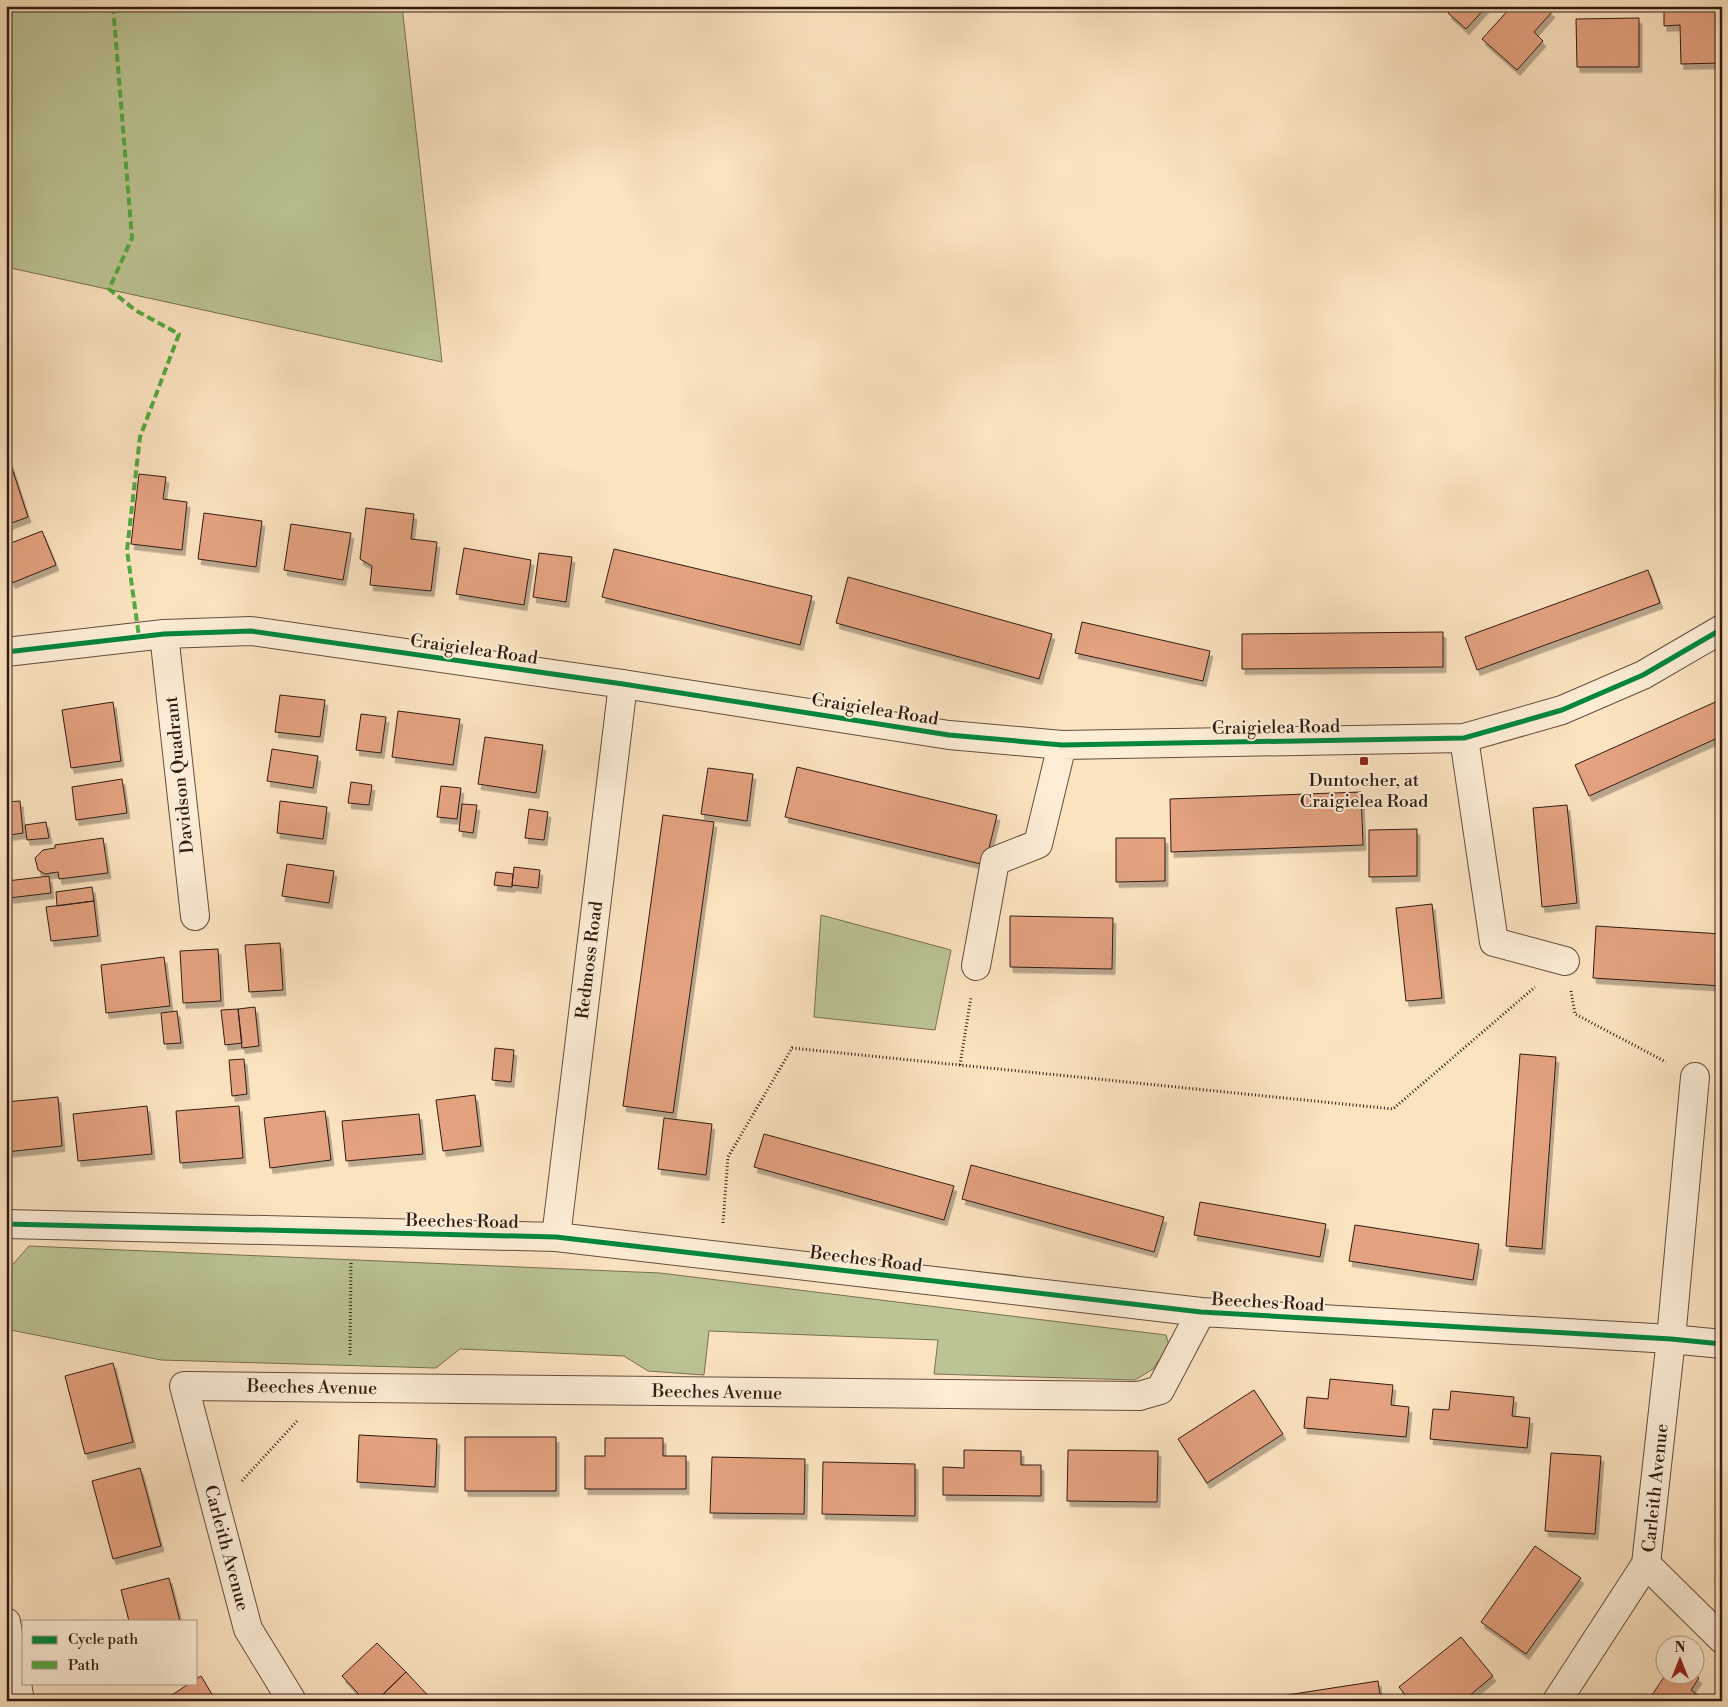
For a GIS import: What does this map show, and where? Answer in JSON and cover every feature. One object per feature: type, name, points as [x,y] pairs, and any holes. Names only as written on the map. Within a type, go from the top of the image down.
[{"type":"street","name":"Craigielea Road","points":[[6,652],[164,634],[251,631],[623,684],[949,735],[1062,745],[1464,738],[1562,710],[1643,675],[1722,629]]},
{"type":"street","name":"Davidson Quadrant","points":[[164,634],[195,916]]},
{"type":"street","name":"Redmoss Road","points":[[556,1237],[623,684]]},
{"type":"street","points":[[1464,738],[1494,942],[1565,961]]},
{"type":"street","points":[[976,966],[995,861],[1038,844],[1062,745]]},
{"type":"street","name":"Carleith Avenue","points":[[1557,1701],[1646,1564],[1671,1339],[1695,1076]]},
{"type":"street","name":"Beeches Road","points":[[6,1224],[556,1237],[1201,1312],[1671,1339],[1722,1344]]},
{"type":"street","name":"Beeches Avenue","points":[[184,1386],[1139,1396],[1160,1390],[1201,1312]]},
{"type":"street","name":"Carleith Avenue","points":[[184,1386],[248,1629],[292,1701]]},
{"type":"street","points":[[1646,1564],[1722,1639]]},
{"type":"street","points":[[7,1629],[20,1701]]},
{"type":"path","points":[[721,1256],[728,1157],[792,1048],[1393,1109],[1565,961]]},
{"type":"path","points":[[1565,961],[1575,1014],[1695,1076]]},
{"type":"path","points":[[960,1065],[976,966]]},
{"type":"path","points":[[216,1509],[339,1387],[351,1232]]},
{"type":"green space","points":[[6,6],[402,6],[442,362],[6,267]]},
{"type":"green space","points":[[821,915],[951,950],[935,1030],[814,1017]]},
{"type":"green space","points":[[29,1246],[660,1273],[1166,1335],[1169,1345],[1153,1369],[1135,1380],[934,1374],[938,1340],[709,1331],[704,1375],[648,1371],[624,1356],[460,1349],[436,1368],[161,1360],[6,1329],[6,1272]]},
{"type":"building","points":[[1455,6],[1487,6],[1466,29],[1448,13]]},
{"type":"building","points":[[1512,6],[1545,6],[1552,12],[1534,32],[1543,41],[1517,70],[1482,39]]},
{"type":"building","points":[[1664,6],[1722,6],[1722,63],[1681,64],[1680,25],[1664,26]]},
{"type":"building","points":[[1639,18],[1639,67],[1577,67],[1576,19]]},
{"type":"building","points":[[9,459],[28,517],[6,525],[6,460]]},
{"type":"building","points":[[139,474],[166,477],[163,499],[187,502],[182,550],[131,544]]},
{"type":"building","points":[[366,508],[414,514],[411,539],[437,542],[431,591],[370,585],[372,566],[360,559]]},
{"type":"building","points":[[204,513],[262,521],[256,567],[198,559]]},
{"type":"building","points":[[291,524],[351,533],[343,580],[284,570]]},
{"type":"building","points":[[42,531],[56,565],[12,583],[6,568],[6,545]]},
{"type":"building","points":[[464,548],[531,560],[524,605],[456,594]]},
{"type":"building","points":[[614,549],[812,596],[800,645],[602,597]]},
{"type":"building","points":[[539,553],[572,557],[566,602],[533,597]]},
{"type":"building","points":[[1648,570],[1660,603],[1477,670],[1465,637]]},
{"type":"building","points":[[848,577],[1052,634],[1039,679],[836,623]]},
{"type":"building","points":[[1082,622],[1210,651],[1203,681],[1075,653]]},
{"type":"building","points":[[1443,632],[1443,667],[1242,669],[1242,634]]},
{"type":"building","points":[[280,695],[325,700],[320,737],[275,732]]},
{"type":"building","points":[[1722,699],[1722,736],[1589,796],[1575,765]]},
{"type":"building","points":[[113,702],[121,761],[71,768],[62,710]]},
{"type":"building","points":[[398,711],[460,719],[453,765],[392,757]]},
{"type":"building","points":[[361,714],[386,717],[381,753],[356,750]]},
{"type":"building","points":[[485,737],[543,745],[536,793],[478,784]]},
{"type":"building","points":[[272,749],[318,756],[313,788],[267,781]]},
{"type":"building","points":[[797,767],[997,815],[985,865],[785,817]]},
{"type":"building","points":[[708,768],[753,774],[747,821],[701,814]]},
{"type":"building","points":[[122,779],[127,813],[76,820],[72,787]]},
{"type":"building","points":[[351,782],[372,785],[369,805],[348,803]]},
{"type":"building","points":[[441,786],[461,788],[457,819],[437,817]]},
{"type":"building","points":[[1361,792],[1363,845],[1171,852],[1170,799]]},
{"type":"building","points":[[20,801],[23,833],[10,835],[6,802]]},
{"type":"building","points":[[280,801],[327,807],[323,839],[277,833]]},
{"type":"building","points":[[462,804],[477,805],[473,833],[459,831]]},
{"type":"building","points":[[1567,805],[1577,903],[1542,907],[1533,808]]},
{"type":"building","points":[[529,809],[548,812],[544,840],[525,838]]},
{"type":"building","points":[[663,815],[714,822],[673,1113],[623,1106]]},
{"type":"building","points":[[46,822],[49,838],[27,840],[25,825]]},
{"type":"building","points":[[1417,829],[1417,876],[1369,877],[1369,830]]},
{"type":"building","points":[[103,838],[108,873],[59,879],[58,872],[45,874],[38,870],[35,858],[43,850],[55,848],[55,845]]},
{"type":"building","points":[[1116,838],[1165,838],[1165,881],[1116,882]]},
{"type":"building","points":[[287,864],[334,871],[329,903],[282,896]]},
{"type":"building","points":[[514,867],[540,870],[538,888],[512,885]]},
{"type":"building","points":[[496,872],[513,874],[512,887],[494,885]]},
{"type":"building","points":[[49,876],[51,893],[9,898],[7,881]]},
{"type":"building","points":[[92,887],[94,901],[57,906],[56,892]]},
{"type":"building","points":[[94,901],[98,936],[51,941],[46,907]]},
{"type":"building","points":[[1432,904],[1442,998],[1406,1001],[1396,908]]},
{"type":"building","points":[[1010,916],[1113,918],[1112,969],[1010,967]]},
{"type":"building","points":[[1596,926],[1722,934],[1722,986],[1593,978]]},
{"type":"building","points":[[280,943],[283,990],[249,992],[245,945]]},
{"type":"building","points":[[218,949],[221,1001],[183,1003],[180,951]]},
{"type":"building","points":[[164,957],[170,1006],[106,1013],[101,965]]},
{"type":"building","points":[[255,1007],[259,1046],[242,1048],[238,1009]]},
{"type":"building","points":[[238,1009],[242,1043],[225,1045],[221,1010]]},
{"type":"building","points":[[177,1011],[181,1043],[164,1044],[161,1013]]},
{"type":"building","points":[[495,1048],[514,1050],[511,1082],[492,1080]]},
{"type":"building","points":[[1520,1054],[1556,1057],[1542,1249],[1506,1246]]},
{"type":"building","points":[[244,1059],[247,1094],[232,1096],[229,1060]]},
{"type":"building","points":[[475,1095],[481,1146],[443,1151],[436,1100]]},
{"type":"building","points":[[58,1097],[62,1146],[6,1152],[6,1102]]},
{"type":"building","points":[[147,1106],[152,1154],[78,1161],[73,1114]]},
{"type":"building","points":[[239,1106],[243,1158],[180,1163],[176,1111]]},
{"type":"building","points":[[325,1111],[331,1160],[270,1168],[264,1118]]},
{"type":"building","points":[[419,1114],[423,1154],[346,1161],[342,1121]]},
{"type":"building","points":[[664,1118],[712,1124],[706,1175],[658,1169]]},
{"type":"building","points":[[764,1134],[954,1186],[944,1220],[754,1167]]},
{"type":"building","points":[[971,1165],[1164,1217],[1154,1252],[962,1199]]},
{"type":"building","points":[[1200,1202],[1326,1224],[1320,1257],[1194,1235]]},
{"type":"building","points":[[1355,1225],[1479,1244],[1473,1280],[1349,1261]]},
{"type":"building","points":[[113,1363],[133,1442],[85,1454],[65,1376]]},
{"type":"building","points":[[1330,1379],[1393,1385],[1391,1405],[1409,1407],[1406,1437],[1304,1428],[1307,1397],[1328,1399]]},
{"type":"building","points":[[1254,1390],[1283,1434],[1207,1483],[1178,1439]]},
{"type":"building","points":[[1451,1391],[1514,1397],[1512,1416],[1530,1418],[1527,1448],[1430,1439],[1433,1409],[1449,1410]]},
{"type":"building","points":[[359,1435],[437,1439],[435,1487],[357,1482]]},
{"type":"building","points":[[465,1437],[556,1437],[556,1491],[465,1491]]},
{"type":"building","points":[[605,1438],[663,1438],[663,1456],[686,1456],[686,1489],[585,1489],[585,1456],[605,1456]]},
{"type":"building","points":[[964,1450],[1021,1451],[1021,1465],[1041,1465],[1041,1496],[943,1495],[943,1467],[964,1468]]},
{"type":"building","points":[[1068,1450],[1158,1451],[1157,1502],[1067,1501]]},
{"type":"building","points":[[1551,1453],[1601,1456],[1595,1534],[1545,1531]]},
{"type":"building","points":[[712,1457],[805,1459],[804,1514],[710,1513]]},
{"type":"building","points":[[823,1462],[915,1464],[915,1516],[822,1514]]},
{"type":"building","points":[[140,1468],[161,1546],[113,1559],[92,1481]]},
{"type":"building","points":[[1535,1546],[1581,1578],[1526,1654],[1481,1622]]},
{"type":"building","points":[[169,1578],[180,1620],[129,1620],[121,1590]]},
{"type":"building","points":[[1461,1637],[1493,1676],[1463,1701],[1410,1701],[1399,1687]]},
{"type":"building","points":[[377,1643],[406,1672],[376,1701],[365,1701],[342,1676]]},
{"type":"building","points":[[406,1672],[433,1701],[376,1701]]},
{"type":"building","points":[[201,1676],[216,1701],[163,1701],[188,1684],[198,1684],[198,1678]]},
{"type":"building","points":[[1378,1681],[1381,1701],[1288,1701],[1287,1695]]},
{"type":"building","points":[[1659,1684],[1695,1684],[1691,1690],[1706,1701],[1648,1701]]},
{"type":"marked path","points":[[113,6],[132,238],[109,289],[135,310],[179,334],[140,437],[127,550],[139,637]]},
{"type":"cycle path","points":[[6,652],[164,634],[251,631],[623,684],[949,735],[1062,745],[1464,738],[1562,710],[1643,675],[1722,629]]},
{"type":"cycle path","points":[[6,1224],[556,1237],[1201,1312],[1671,1339],[1722,1344]]},
{"type":"place","name":"Duntocher, at Craigielea Road","points":[[1364,761]]}]
